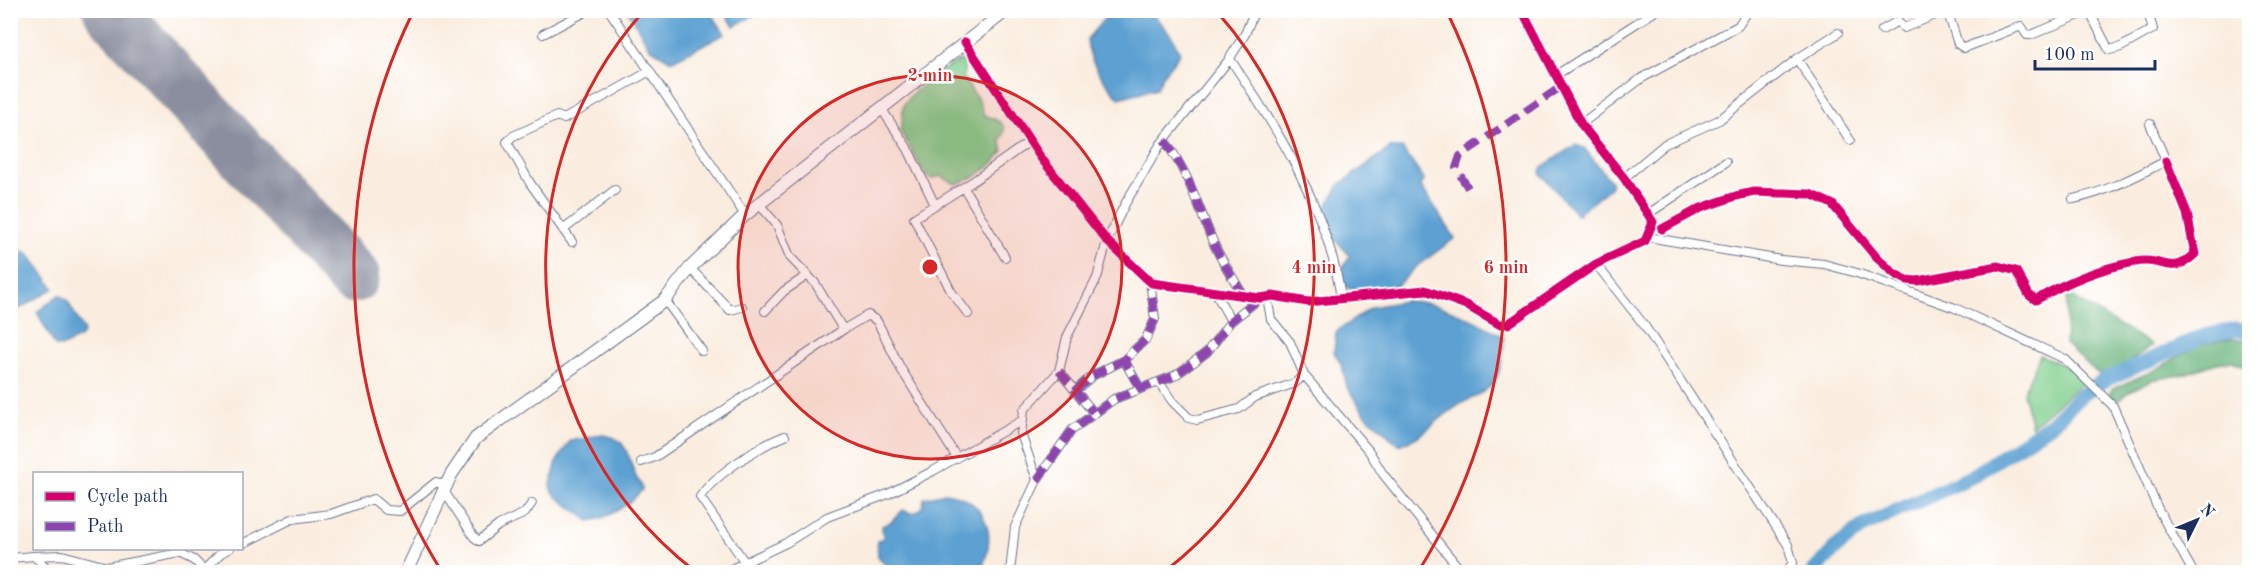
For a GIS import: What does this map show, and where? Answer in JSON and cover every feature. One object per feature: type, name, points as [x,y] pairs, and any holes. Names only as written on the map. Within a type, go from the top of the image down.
[{"type":"main road","points":[[406,573],[445,488],[465,452],[491,425],[665,300],[690,268],[745,215],[1007,10]]},
{"type":"street","points":[[543,34],[589,10]]},
{"type":"street","points":[[609,10],[745,215]]},
{"type":"street","points":[[1037,480],[1021,434],[1024,410],[1059,371],[1067,337],[1096,278],[1107,241],[1164,140],[1230,59],[1245,34],[1255,10]]},
{"type":"street","points":[[1522,10],[1581,124],[1624,178],[1650,218],[1674,243]]},
{"type":"street","points":[[1556,75],[1657,10]]},
{"type":"street","points":[[1581,124],[1642,78],[1738,26],[1749,10]]},
{"type":"street","points":[[1882,30],[1898,21],[1904,28],[1947,10],[1958,44],[1964,48],[2021,26],[2027,36],[2031,35],[2089,10],[2109,50],[2121,47],[2153,29],[2147,10]]},
{"type":"street","points":[[1624,178],[1665,144],[1719,120],[1797,59],[1838,33]]},
{"type":"street","points":[[965,42],[1030,141],[1107,241],[1150,281],[1263,298],[1308,302],[1425,290],[1466,305],[1498,324],[1508,324],[1596,264],[1648,237],[1674,243],[1824,264],[1955,308],[2033,342],[2065,359],[2078,369],[2113,406],[2158,509],[2193,573]]},
{"type":"street","points":[[1230,59],[1267,113],[1296,167],[1329,244],[1337,269],[1341,299]]},
{"type":"street","points":[[1797,59],[1850,140]]},
{"type":"street","points":[[572,242],[530,183],[507,142],[513,136],[557,116],[564,119],[650,71]]},
{"type":"street","points":[[881,108],[908,149],[935,205]]},
{"type":"street","points":[[1662,229],[1701,208],[1736,196],[1754,192],[1810,194],[1832,204],[1877,258],[1895,274],[1907,280],[1917,281],[1998,266],[2016,271],[2029,295],[2036,300],[2104,269],[2134,262],[2154,261],[2172,267],[2183,265],[2195,254],[2187,213],[2150,124]]},
{"type":"street","points":[[1164,140],[1178,159],[1203,211],[1210,237],[1244,295]]},
{"type":"street","points":[[968,314],[951,291],[914,218],[964,188],[1030,141]]},
{"type":"street","points":[[2073,199],[2094,195],[2166,161]]},
{"type":"street","points":[[1648,237],[1650,218],[1726,162]]},
{"type":"street","points":[[964,188],[1005,257]]},
{"type":"street","points":[[563,230],[615,190]]},
{"type":"street","points":[[759,204],[777,225],[790,257],[808,275],[844,329]]},
{"type":"street","points":[[1596,264],[1644,325],[1788,545],[1792,563],[1786,573]]},
{"type":"street","points":[[690,268],[730,310],[742,307]]},
{"type":"street","points":[[765,311],[784,291],[808,275]]},
{"type":"street","points":[[1902,289],[1907,280]]},
{"type":"street","points":[[1075,391],[1092,376],[1124,360],[1146,339],[1155,319],[1150,281]]},
{"type":"street","points":[[1214,290],[1232,321]]},
{"type":"street","points":[[1010,573],[1015,527],[1037,480],[1059,445],[1093,412],[1114,399],[1174,376],[1207,352],[1232,321],[1263,298]]},
{"type":"street","points":[[1263,298],[1271,319],[1290,342],[1304,375],[1369,452],[1462,573]]},
{"type":"street","points":[[665,300],[702,351]]},
{"type":"street","points":[[641,462],[682,439],[868,315],[877,321],[901,369],[957,458]]},
{"type":"street","points":[[1124,360],[1140,388]]},
{"type":"street","points":[[1059,371],[1093,412]]},
{"type":"street","points":[[1160,382],[1172,401],[1189,418],[1197,420],[1239,409],[1255,397],[1295,383],[1304,375]]},
{"type":"street","points":[[725,573],[746,564],[827,517],[888,494],[1023,420]]},
{"type":"street","points":[[746,564],[700,497],[723,473],[772,441],[786,436]]},
{"type":"street","points":[[243,544],[292,519],[331,514],[373,499],[386,510],[400,511],[436,482],[445,488],[474,537],[479,541],[499,525],[525,513],[532,503]]},
{"type":"street","points":[[10,558],[62,555],[107,567],[180,553],[194,560],[205,571],[224,550]]},
{"type":"street","points":[[34,556],[51,573]]},
{"type":"green space","points":[[961,60],[965,61],[963,78],[979,101],[984,115],[1001,123],[1004,130],[1000,140],[1003,150],[995,162],[976,176],[956,184],[940,176],[932,179],[927,177],[900,131],[903,108],[911,95]]},
{"type":"green space","points":[[2067,294],[2152,345],[2105,380],[2065,344]]},
{"type":"green space","points":[[2232,338],[2249,340],[2249,369],[2233,361],[2217,363],[2181,375],[2152,380],[2128,392],[2116,403],[2110,394],[2112,389],[2155,370],[2198,345]]},
{"type":"green space","points":[[2040,355],[2070,368],[2083,382],[2032,426],[2023,393]]},
{"type":"green space","points":[[2249,411],[2249,456],[2243,450],[2241,432]]},
{"type":"water","points":[[628,11],[710,11],[725,34],[671,61],[650,48]]},
{"type":"water","points":[[723,11],[762,11],[734,26]]},
{"type":"water","points":[[1110,12],[1151,12],[1171,35],[1180,53],[1163,75],[1157,88],[1119,98],[1103,78],[1090,56],[1087,39]]},
{"type":"water","points":[[1575,145],[1584,148],[1611,182],[1611,187],[1577,215],[1540,173],[1542,167]]},
{"type":"water","points":[[1390,148],[1402,148],[1424,180],[1420,185],[1455,238],[1416,267],[1392,291],[1350,289],[1341,284],[1338,275],[1350,256],[1327,230],[1326,208],[1339,185]]},
{"type":"water","points":[[23,251],[28,253],[54,288],[11,314],[11,260]]},
{"type":"water","points":[[59,295],[67,300],[84,331],[81,337],[61,347],[55,346],[37,312]]},
{"type":"water","points":[[1405,301],[1430,304],[1456,313],[1504,337],[1504,342],[1499,372],[1490,386],[1451,410],[1417,437],[1398,445],[1365,414],[1347,387],[1342,366],[1334,352],[1336,332],[1372,307]]},
{"type":"water","points":[[601,435],[610,436],[622,443],[642,490],[618,510],[589,521],[557,497],[550,488],[557,461],[570,441]]},
{"type":"water","points":[[945,493],[971,503],[980,511],[985,521],[988,545],[980,572],[891,572],[878,556],[877,541],[883,538],[882,526],[891,522],[903,510],[911,513],[918,511],[923,507],[924,498]]},
{"type":"waterway","points":[[1813,572],[1838,546],[1862,527],[1973,476],[2051,424],[2080,396],[2105,380],[2204,336],[2236,329],[2250,331]]},
{"type":"runway","points":[[110,10],[353,276]]},
{"type":"marked path","points":[[1468,188],[1456,168],[1460,156],[1562,86]]},
{"type":"marked path","points":[[1164,140],[1185,175],[1218,252],[1243,295]]},
{"type":"marked path","points":[[1140,388],[1124,360],[1146,339],[1155,319],[1150,281]]},
{"type":"marked path","points":[[1037,480],[1072,430],[1114,399],[1174,376],[1187,367],[1207,352],[1231,321],[1260,298]]},
{"type":"marked path","points":[[1075,391],[1092,376],[1124,360]]},
{"type":"marked path","points":[[1059,371],[1093,412]]},
{"type":"cycle path","points":[[965,42],[1041,158],[1107,241],[1152,283],[1260,298],[1273,296],[1308,302],[1425,290],[1466,305],[1499,324],[1508,324],[1596,264],[1645,241],[1653,222],[1624,178],[1581,124],[1522,10]]},
{"type":"cycle path","points":[[1662,229],[1701,208],[1736,196],[1754,192],[1810,194],[1832,204],[1877,258],[1895,274],[1907,280],[1917,281],[1998,266],[2016,271],[2029,295],[2036,300],[2059,287],[2109,268],[2145,261],[2179,265],[2195,254],[2187,213],[2166,161]]}]
